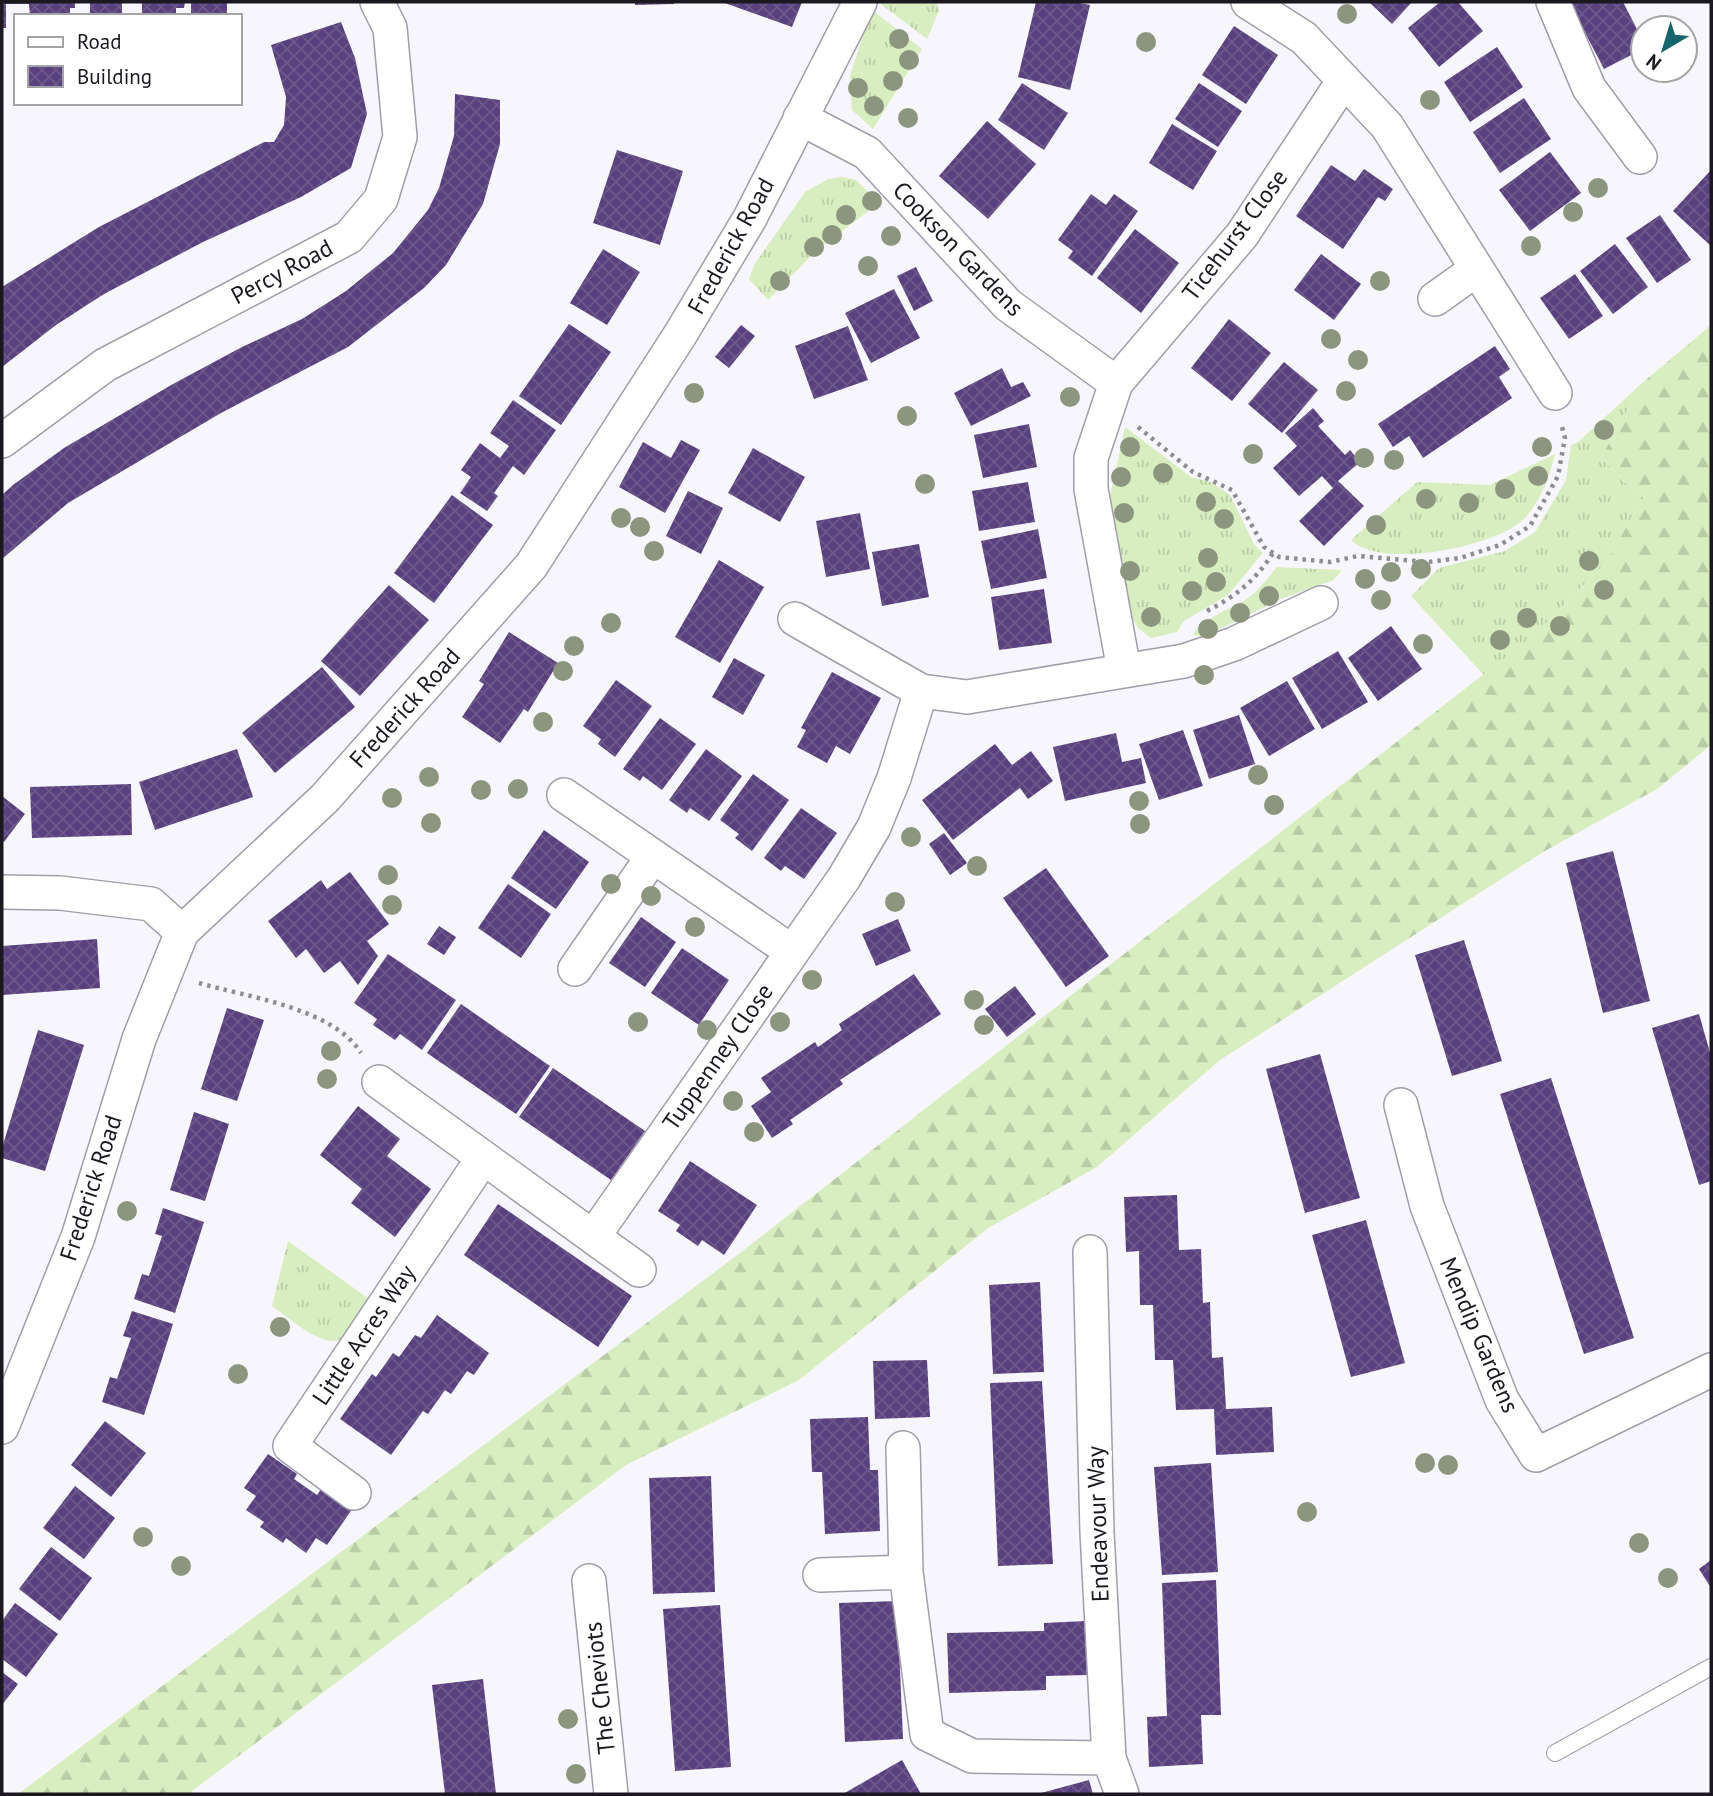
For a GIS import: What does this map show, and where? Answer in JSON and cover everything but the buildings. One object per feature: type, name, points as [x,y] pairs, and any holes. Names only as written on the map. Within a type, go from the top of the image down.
[{"type":"street","name":"Percy Road","points":[[2,441],[106,365],[349,237],[381,199],[400,137],[390,28],[377,2]]},
{"type":"street","name":"Frederick Road","points":[[2,1427],[78,1237],[139,1039],[182,932],[326,798],[531,566],[680,335],[750,218],[860,2]]},
{"type":"street","points":[[1248,2],[1304,38],[1387,126],[1555,393]]},
{"type":"street","points":[[1553,2],[1589,88],[1640,157]]},
{"type":"street","name":"Ticehurst Close","points":[[1112,395],[1241,235],[1344,80]]},
{"type":"street","name":"Cookson Gardens","points":[[800,118],[867,153],[1008,305],[1112,395]]},
{"type":"street","points":[[1435,299],[1477,269]]},
{"type":"street","points":[[1112,395],[1091,458],[1091,489],[1124,670]]},
{"type":"street","points":[[795,619],[920,691],[967,697],[1184,661],[1234,644],[1321,603]]},
{"type":"street","name":"Tuppenney Close","points":[[593,1237],[844,878],[874,827],[894,778],[920,691]]},
{"type":"street","points":[[564,795],[792,951]]},
{"type":"street","points":[[575,969],[653,856]]},
{"type":"street","points":[[2,892],[60,893],[151,904],[182,932]]},
{"type":"street","points":[[379,1082],[639,1270]]},
{"type":"street","name":"Mendip Gardens","points":[[1401,1105],[1427,1206],[1497,1387],[1536,1455],[1711,1370]]},
{"type":"street","name":"Little Acres Way","points":[[354,1493],[290,1446],[483,1158]]},
{"type":"street","name":"Endeavour Way","points":[[1090,1252],[1097,1532],[1109,1758],[1122,1794]]},
{"type":"street","points":[[903,1448],[906,1572],[927,1734],[972,1756],[1109,1758]]},
{"type":"street","points":[[820,1575],[906,1572]]},
{"type":"street","name":"The Cheviots","points":[[589,1581],[611,1794]]},
{"type":"lane","points":[[1555,1753],[1711,1667]]},
{"type":"path","points":[[1112,395],[1193,472],[1232,490],[1264,547],[1279,557],[1330,562],[1358,556],[1428,562],[1460,558],[1500,545],[1530,526],[1558,476],[1565,438],[1555,393]]},
{"type":"path","points":[[1184,661],[1184,630],[1191,621],[1241,591],[1259,575],[1273,553]]},
{"type":"path","points":[[165,973],[325,1020],[352,1039],[379,1082]]},
{"type":"green space","points":[[878,2],[937,2],[939,11],[927,39]]},
{"type":"green space","points":[[871,9],[922,49],[873,129],[852,110],[850,76]]},
{"type":"green space","points":[[842,177],[856,180],[879,203],[816,251],[768,300],[749,279],[754,265],[805,192],[828,179]]},
{"type":"green space","points":[[1711,325],[1711,745],[1657,789],[1543,852],[1220,1060],[1097,1167],[988,1228],[799,1380],[626,1465],[188,1794],[18,1794],[736,1256],[1534,635],[1605,564],[1645,495],[1626,483],[1601,458],[1641,384]]},
{"type":"green space","points":[[1641,384],[1601,458],[1626,483],[1645,495],[1605,564],[1534,635],[1484,675],[1411,596],[1439,568],[1505,551],[1535,532],[1566,480],[1571,445],[1578,442]]},
{"type":"green space","points":[[1125,427],[1191,477],[1211,482],[1230,495],[1254,544],[1263,553],[1228,595],[1184,621],[1177,632],[1151,638],[1138,628],[1127,609],[1109,500]]},
{"type":"green space","points":[[1555,454],[1544,488],[1531,511],[1511,529],[1490,538],[1466,546],[1412,554],[1366,549],[1351,540],[1417,482],[1490,485]]},
{"type":"green space","points":[[1277,567],[1342,570],[1334,580],[1278,600],[1206,636],[1193,635],[1210,619],[1247,599]]},
{"type":"green space","points":[[288,1241],[372,1301],[345,1337],[337,1341],[318,1337],[272,1306]]}]
